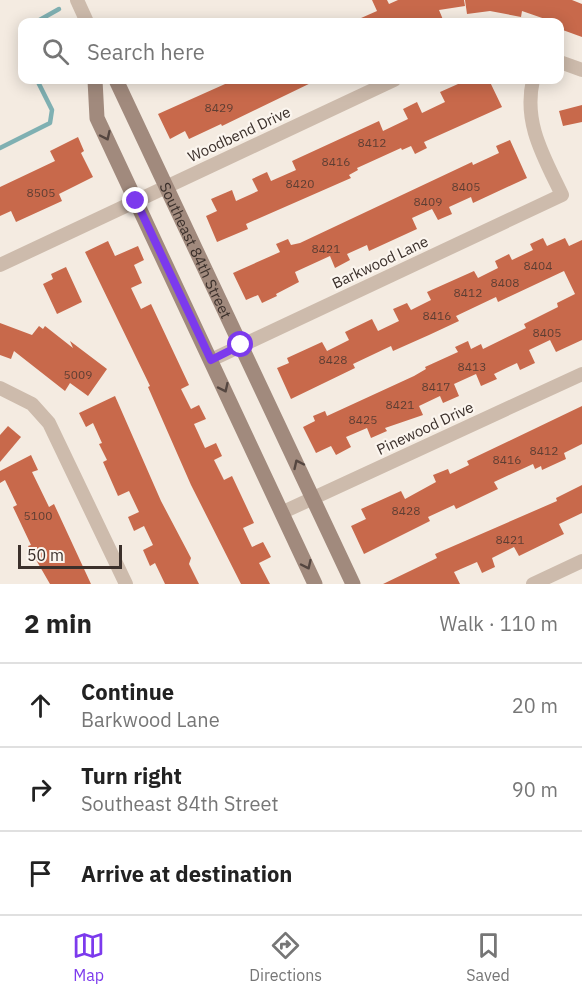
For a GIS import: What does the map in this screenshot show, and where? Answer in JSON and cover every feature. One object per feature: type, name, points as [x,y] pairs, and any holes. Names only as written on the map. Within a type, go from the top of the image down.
[{"type":"street","points":[[77,0],[85,18]]},
{"type":"street","points":[[564,63],[582,70]]},
{"type":"street","points":[[95,84],[97,118],[315,584]]},
{"type":"street","name":"Southeast 84th Street","points":[[118,84],[353,584]]},
{"type":"street","name":"Woodbend Drive","points":[[0,264],[385,84]]},
{"type":"street","name":"Barkwood Lane","points":[[211,360],[562,195],[532,128],[529,96],[532,84]]},
{"type":"street","name":"Pinewood Drive","points":[[282,512],[582,374]]},
{"type":"street","points":[[0,388],[32,404],[49,423],[126,584]]},
{"type":"street","points":[[533,584],[582,561]]},
{"type":"building","points":[[372,0],[387,0],[389,4],[398,0],[464,0],[465,6],[439,10],[442,18],[361,18],[377,11]]},
{"type":"building","points":[[465,0],[572,0],[582,4],[582,37],[564,30],[564,18],[542,18],[522,11],[521,17],[490,11],[467,14]]},
{"type":"building","points":[[225,84],[309,84],[222,126],[221,124],[189,139],[185,131],[170,139],[158,114]]},
{"type":"building","points":[[458,84],[491,84],[502,107],[424,142],[427,148],[415,154],[411,146],[402,150],[401,148],[357,168],[358,170],[349,175],[351,178],[246,224],[248,229],[217,242],[206,216],[217,211],[211,199],[232,190],[236,201],[258,191],[252,179],[267,172],[271,181],[296,170],[292,161],[379,121],[383,131],[408,119],[403,109],[417,102],[422,113],[445,102],[440,92]]},
{"type":"building","points":[[582,105],[582,122],[563,126],[559,111]]},
{"type":"building","points":[[78,137],[84,151],[81,153],[93,177],[59,194],[62,201],[16,222],[11,211],[0,216],[0,187],[55,161],[50,151]]},
{"type":"building","points":[[510,140],[527,178],[473,203],[471,197],[449,207],[452,214],[438,220],[432,209],[412,218],[417,229],[369,251],[367,245],[347,254],[350,260],[335,268],[330,256],[295,272],[299,282],[262,303],[258,295],[246,300],[233,273],[280,252],[276,244],[288,239],[291,245],[300,243],[472,162],[473,165],[499,153],[496,146]]},
{"type":"building","points":[[543,238],[547,246],[565,238],[569,246],[582,240],[582,340],[556,352],[550,340],[529,350],[535,363],[520,370],[517,363],[494,374],[497,379],[481,386],[476,374],[454,384],[459,396],[443,403],[440,396],[419,406],[423,415],[385,428],[387,431],[371,438],[367,428],[346,437],[351,447],[336,455],[331,446],[316,453],[303,427],[315,421],[313,416],[325,411],[327,416],[414,376],[426,369],[425,367],[458,352],[455,347],[468,341],[471,349],[481,344],[483,349],[526,328],[524,324],[558,307],[557,303],[575,294],[564,271],[498,302],[496,297],[456,316],[459,321],[393,351],[391,346],[353,364],[355,368],[291,399],[277,368],[289,363],[287,358],[322,342],[327,351],[349,340],[345,332],[372,319],[378,331],[399,321],[393,309],[407,303],[411,310],[431,300],[427,292],[474,271],[478,278],[498,268],[495,261],[509,254],[512,260],[533,250],[530,244]]},
{"type":"building","points":[[108,241],[115,256],[138,246],[144,260],[134,265],[142,283],[131,288],[141,309],[151,304],[189,385],[181,389],[191,409],[199,405],[206,419],[194,424],[205,448],[216,443],[222,456],[214,460],[224,480],[232,476],[254,523],[243,528],[252,547],[263,542],[271,557],[259,563],[270,584],[241,584],[191,485],[148,387],[150,386],[85,252]]},
{"type":"building","points":[[66,267],[82,302],[57,314],[43,284],[53,279],[51,274]]},
{"type":"building","points":[[0,323],[32,335],[39,326],[43,329],[45,326],[73,348],[70,341],[107,369],[88,396],[70,383],[65,391],[14,351],[11,359],[0,355]]},
{"type":"building","points":[[115,396],[161,501],[191,558],[189,564],[199,584],[165,584],[155,563],[150,566],[143,550],[153,545],[144,526],[134,531],[128,517],[139,512],[129,491],[118,496],[103,462],[107,460],[99,444],[102,443],[93,423],[86,427],[79,413]]},
{"type":"building","points":[[582,406],[582,444],[564,453],[566,459],[542,470],[541,466],[535,469],[533,464],[494,482],[498,489],[456,509],[454,505],[428,517],[430,521],[364,554],[351,526],[366,519],[361,509],[401,491],[405,499],[436,482],[433,475],[448,469],[450,474],[469,465],[467,461]]},
{"type":"building","points":[[8,426],[21,437],[0,462],[0,435]]},
{"type":"building","points":[[31,455],[38,470],[32,472],[49,507],[54,504],[91,584],[50,584],[28,546],[31,545],[13,507],[17,505],[5,480],[0,483],[0,471]]},
{"type":"building","points":[[582,485],[582,513],[559,524],[564,534],[519,556],[514,547],[492,558],[495,567],[482,573],[477,562],[454,572],[460,584],[383,584],[437,558],[435,554],[557,501],[556,498]]},
{"type":"waterway","points":[[43,18],[59,9]]},
{"type":"waterway","points":[[0,148],[50,123],[52,110],[39,84]]},
{"type":"route","points":[[136,201],[211,360],[241,345]]}]
